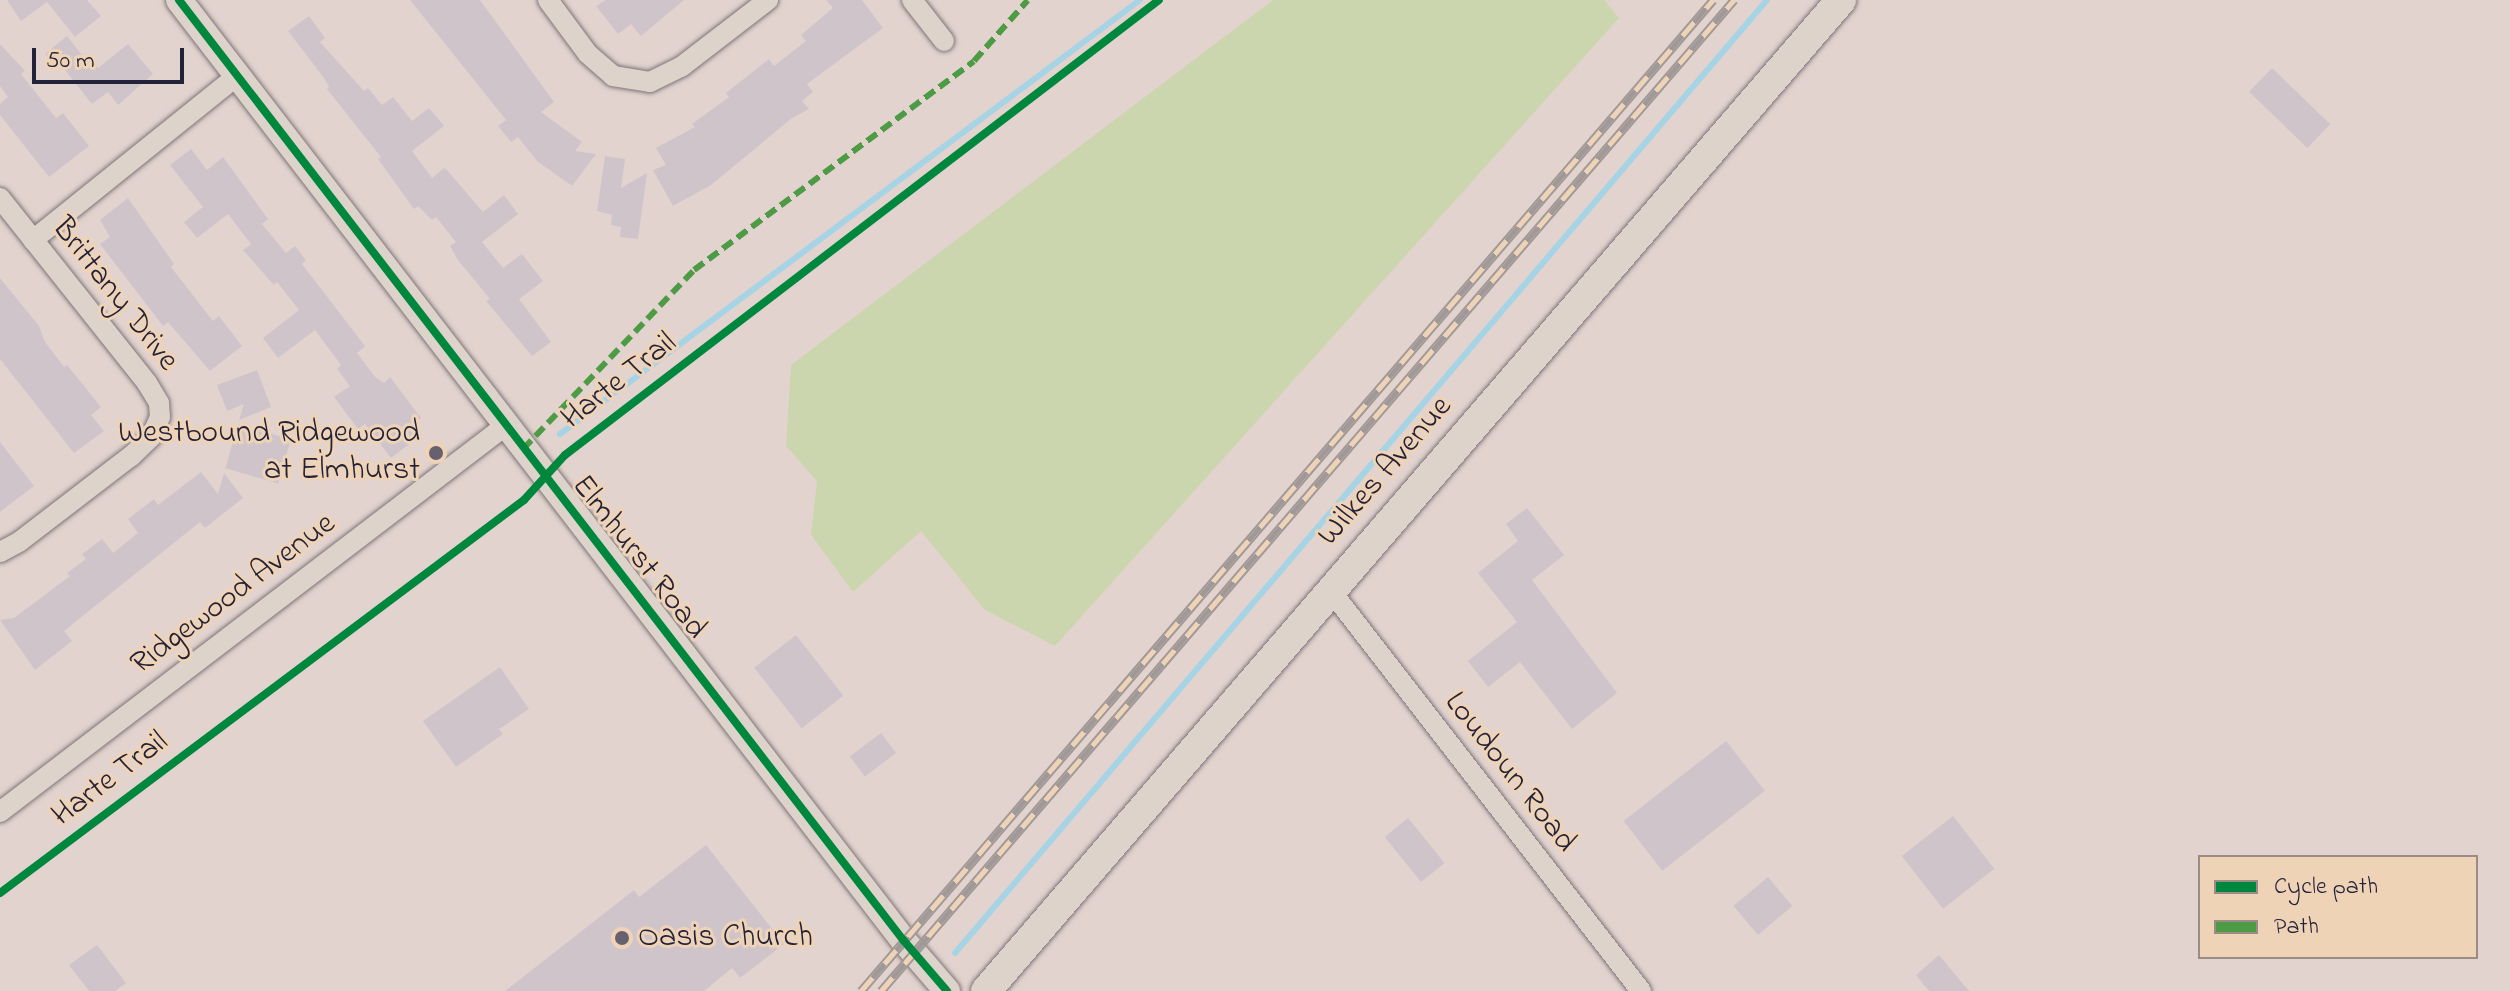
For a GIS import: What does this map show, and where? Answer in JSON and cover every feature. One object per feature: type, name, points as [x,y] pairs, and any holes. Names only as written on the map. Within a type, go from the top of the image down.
[{"type":"main road","name":"Wilkes Avenue","points":[[986,991],[1841,0]]},
{"type":"street","name":"Elmhurst Road","points":[[179,0],[904,941],[947,991]]},
{"type":"street","points":[[548,0],[588,54],[613,76],[650,82],[681,67],[768,0]]},
{"type":"street","points":[[912,0],[944,41]]},
{"type":"street","points":[[33,240],[237,76]]},
{"type":"street","name":"Brittany Drive","points":[[0,198],[147,383],[159,403],[160,417],[151,437],[131,456],[19,542],[0,552]]},
{"type":"street","name":"Ridgewood Avenue","points":[[0,812],[505,426]]},
{"type":"street","name":"Loudoun Road","points":[[1331,591],[1641,991]]},
{"type":"green space","points":[[1273,0],[1604,0],[1619,18],[1055,646],[985,610],[921,531],[853,592],[811,535],[817,481],[786,446],[791,365]]},
{"type":"building","points":[[7,0],[87,0],[101,16],[75,37],[47,2],[21,21]]},
{"type":"building","points":[[410,0],[480,0],[554,102],[541,112],[582,142],[575,151],[596,154],[572,186],[537,161],[518,137],[511,142],[498,126],[506,120]]},
{"type":"building","points":[[606,0],[684,0],[641,36],[631,24],[618,34],[596,6]]},
{"type":"building","points":[[826,0],[862,0],[883,28],[807,84],[813,92],[802,101],[809,109],[792,118],[711,185],[673,206],[653,170],[666,165],[656,148],[695,127],[692,124],[729,97],[726,93],[769,59],[774,66],[806,41],[801,35],[833,8]]},
{"type":"building","points":[[309,16],[325,38],[320,42],[364,91],[368,88],[382,105],[393,97],[412,121],[429,108],[444,126],[412,151],[432,178],[444,168],[483,212],[504,195],[518,214],[482,242],[503,268],[522,254],[543,281],[519,299],[551,342],[532,356],[486,301],[490,299],[458,260],[450,246],[456,242],[436,217],[432,220],[418,206],[414,209],[378,159],[381,157],[327,89],[329,87],[324,78],[288,31]]},
{"type":"building","points":[[67,36],[92,68],[96,65],[98,68],[128,44],[153,74],[118,105],[108,92],[92,104],[61,65],[56,69],[45,54]]},
{"type":"building","points":[[0,44],[25,71],[21,74],[56,118],[63,113],[89,146],[49,177],[0,115],[0,104],[8,97],[0,86]]},
{"type":"building","points":[[2272,68],[2330,124],[2307,148],[2249,92]]},
{"type":"building","points":[[191,149],[207,170],[223,157],[268,219],[262,224],[286,253],[295,246],[306,260],[302,264],[365,346],[357,353],[375,377],[384,383],[390,377],[421,418],[414,424],[422,434],[391,458],[365,424],[358,429],[334,397],[350,386],[337,369],[341,365],[315,330],[278,358],[263,338],[299,310],[277,282],[274,285],[243,250],[251,244],[228,214],[197,238],[184,222],[203,207],[170,165]]},
{"type":"building","points":[[605,156],[625,159],[621,188],[647,173],[638,239],[620,237],[621,227],[611,225],[612,215],[597,211]]},
{"type":"building","points":[[128,198],[174,264],[171,267],[213,321],[219,316],[242,346],[210,371],[168,322],[163,326],[100,244],[110,237],[100,220]]},
{"type":"building","points":[[0,278],[39,326],[45,342],[64,367],[67,365],[101,407],[91,415],[104,431],[74,453],[0,359]]},
{"type":"building","points":[[257,370],[271,407],[239,420],[244,404],[227,411],[217,385]]},
{"type":"building","points":[[238,424],[291,439],[278,483],[225,468]]},
{"type":"building","points":[[0,442],[34,486],[0,512]]},
{"type":"building","points":[[201,472],[218,494],[224,473],[243,498],[205,528],[200,522],[64,631],[72,641],[35,670],[0,620],[14,618],[70,576],[67,573],[86,559],[82,554],[102,539],[113,553],[138,533],[128,519],[154,499],[158,505]]},
{"type":"building","points":[[1527,508],[1564,555],[1532,580],[1617,693],[1572,729],[1520,662],[1488,687],[1468,661],[1517,622],[1478,573],[1518,541],[1506,524]]},
{"type":"building","points":[[796,635],[843,696],[802,728],[754,668]]},
{"type":"building","points":[[500,667],[529,709],[499,729],[503,734],[456,767],[423,721]]},
{"type":"building","points":[[881,733],[896,753],[865,776],[850,756]]},
{"type":"building","points":[[1726,741],[1765,791],[1662,871],[1624,821]]},
{"type":"building","points":[[1953,816],[1994,869],[1943,909],[1902,856]]},
{"type":"building","points":[[1408,818],[1445,863],[1421,882],[1385,837]]},
{"type":"building","points":[[706,845],[784,944],[740,978],[732,968],[704,991],[505,991],[634,890],[639,897]]},
{"type":"building","points":[[1768,877],[1792,906],[1758,935],[1734,906]]},
{"type":"building","points":[[97,945],[126,983],[115,991],[89,991],[69,965]]},
{"type":"building","points":[[1939,955],[1969,991],[1929,991],[1916,975]]},
{"type":"waterway","points":[[560,434],[1140,0]]},
{"type":"waterway","points":[[955,953],[1767,0]]},
{"type":"railway","points":[[861,991],[1713,0]]},
{"type":"railway","points":[[881,991],[1734,0]]},
{"type":"marked path","points":[[523,449],[694,270],[974,61],[1028,0]]},
{"type":"cycle path","points":[[179,0],[904,941],[947,991]]},
{"type":"cycle path","name":"Harte Trail","points":[[0,893],[524,500],[565,455],[1159,0]]},
{"type":"place","name":"Westbound Ridgewood at Elmhurst","points":[[436,453]]},
{"type":"place","name":"Oasis Church","points":[[622,938]]}]
